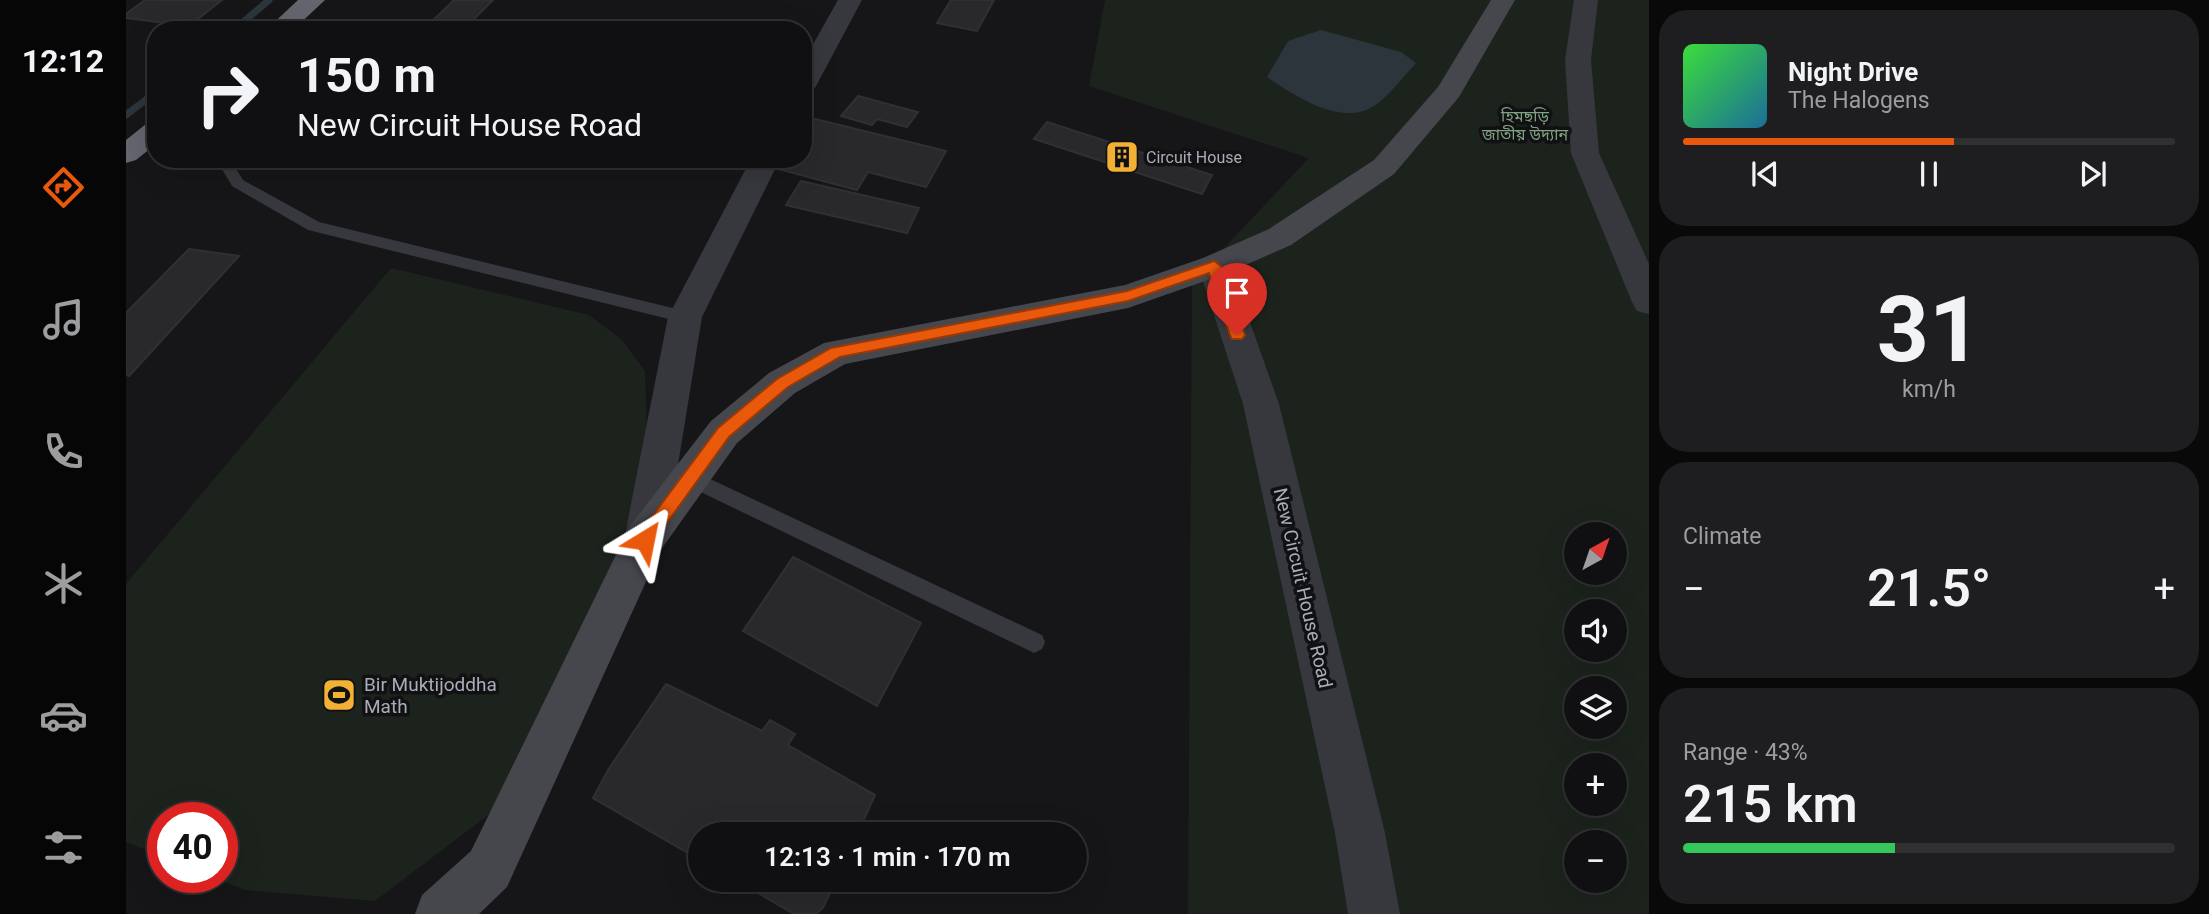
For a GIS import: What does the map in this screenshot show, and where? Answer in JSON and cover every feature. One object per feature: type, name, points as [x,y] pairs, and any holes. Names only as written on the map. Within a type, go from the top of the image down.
[{"type":"highway","points":[[288,21],[313,0]]},
{"type":"highway","points":[[126,153],[147,137]]},
{"type":"street","points":[[812,69],[850,0]]},
{"type":"street","points":[[441,914],[489,869],[645,540],[724,432],[782,383],[836,352],[1128,296],[1214,266],[1280,237],[1384,167],[1449,91],[1503,0]]},
{"type":"street","points":[[1586,0],[1578,60],[1585,153],[1649,302]]},
{"type":"street","points":[[645,540],[685,317],[761,168]]},
{"type":"street","name":"New Circuit House Road","points":[[1214,266],[1261,404],[1360,833],[1374,914]]},
{"type":"lane","points":[[228,168],[237,183],[314,226],[685,317]]},
{"type":"lane","points":[[689,477],[1034,642]]},
{"type":"green space","name":"হিমছড়ি জাতীয় উদ্যান","points":[[1105,0],[1649,0],[1649,914],[1188,914],[1192,282],[1309,158],[1089,86]]},
{"type":"green space","name":"Bir Muktijoddha Math","points":[[391,268],[589,315],[622,340],[645,371],[647,434],[623,539],[500,806],[375,901],[238,887],[238,802],[147,802],[147,851],[126,842],[126,584]]},
{"type":"shaded area","points":[[1321,30],[1401,52],[1416,63],[1383,99],[1365,110],[1336,112],[1321,107],[1267,77],[1288,41]]},
{"type":"building","points":[[145,0],[222,0],[195,21],[150,21],[126,18],[126,14]]},
{"type":"building","points":[[454,0],[493,0],[472,21],[432,21]]},
{"type":"building","points":[[951,0],[994,0],[977,31],[937,23]]},
{"type":"building","points":[[858,96],[918,112],[907,127],[877,119],[872,125],[841,116]]},
{"type":"building","points":[[815,119],[946,151],[926,187],[868,172],[857,190],[778,169],[812,168],[812,123]]},
{"type":"building","name":"Circuit House","points":[[1047,122],[1212,175],[1202,194],[1034,139]]},
{"type":"building","points":[[801,181],[919,208],[907,233],[786,205]]},
{"type":"building","points":[[189,249],[239,256],[129,376],[126,375],[126,313]]},
{"type":"building","points":[[793,557],[921,623],[877,706],[743,631]]},
{"type":"building","points":[[666,684],[762,731],[770,720],[795,734],[788,745],[875,795],[863,822],[688,822],[688,853],[593,798],[608,770]]},
{"type":"building","points":[[756,892],[830,892],[823,908],[816,914],[794,914]]},
{"type":"waterway","points":[[244,21],[269,0]]},
{"type":"waterway","points":[[126,115],[147,99]]},
{"type":"place","name":"Circuit House","points":[[1122,157]]},
{"type":"place","name":"Bir Muktijoddha Math","points":[[339,695]]},
{"type":"route","points":[[645,540],[724,432],[782,383],[836,352],[1128,296],[1214,266],[1237,335]]}]
